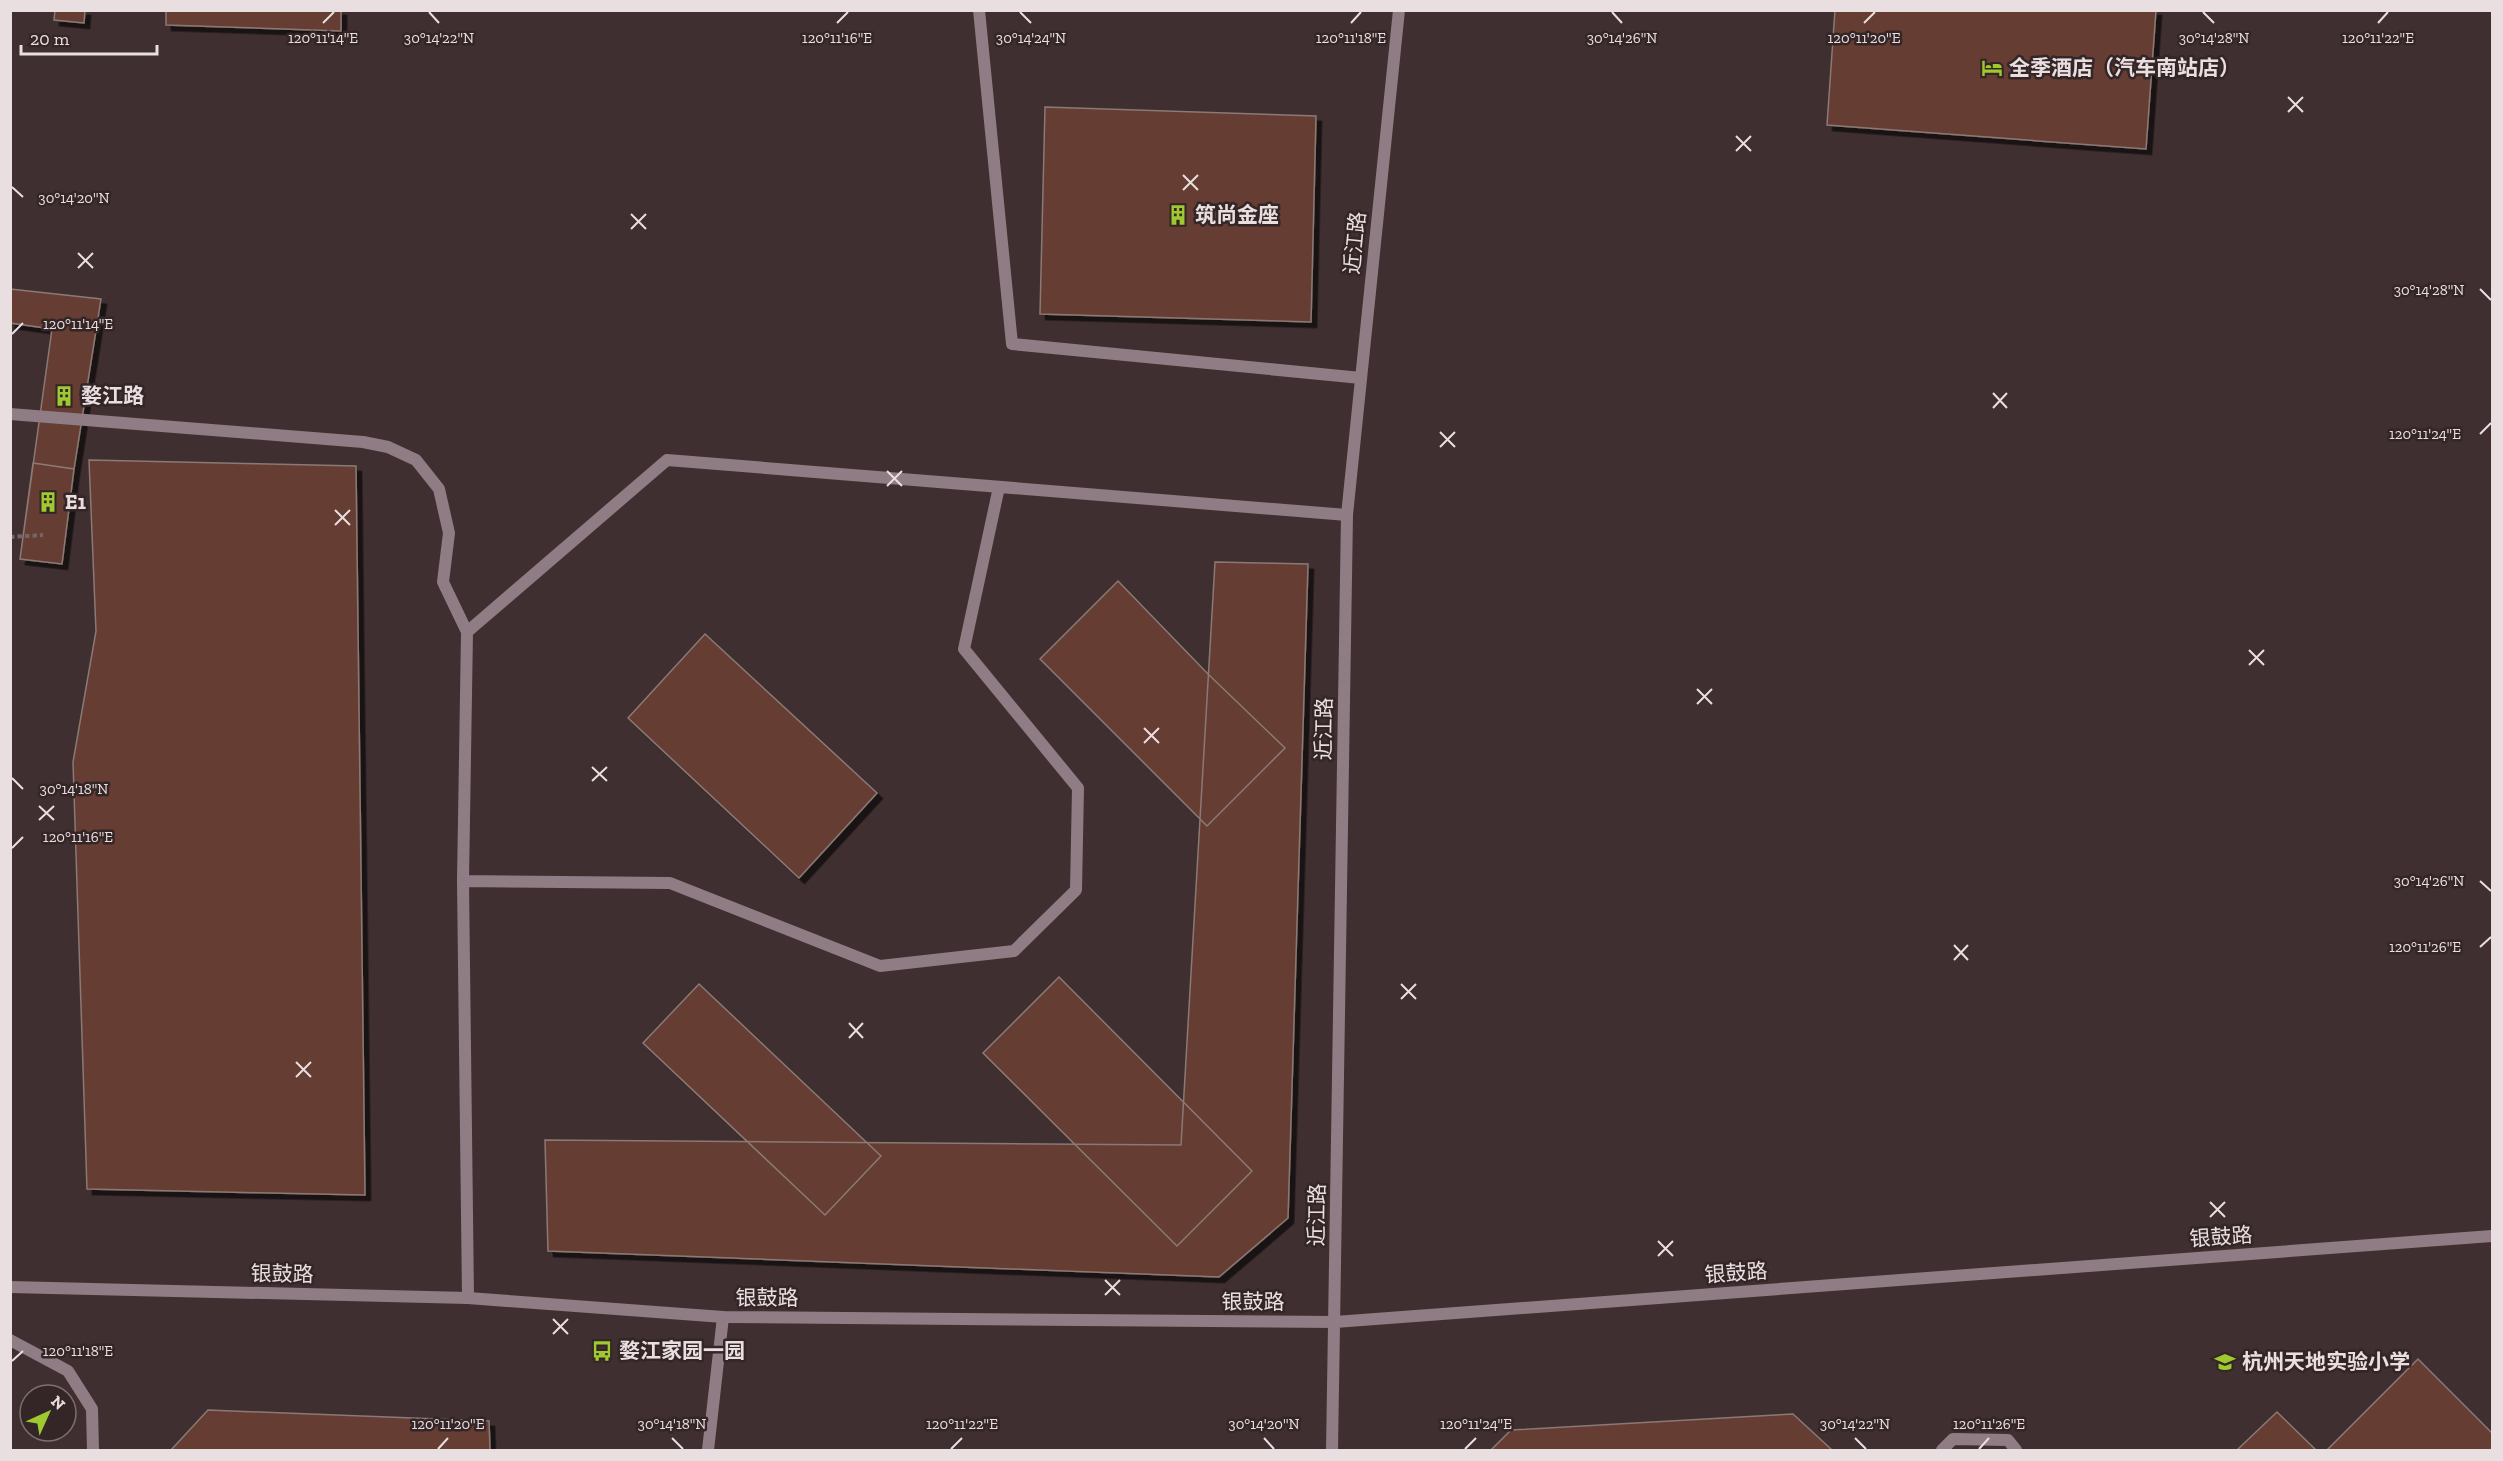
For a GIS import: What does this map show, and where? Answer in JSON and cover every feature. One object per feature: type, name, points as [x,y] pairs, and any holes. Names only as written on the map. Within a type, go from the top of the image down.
[{"type":"street","points":[[979,10],[1012,344],[1361,378]]},
{"type":"street","name":"近江路","points":[[1332,1450],[1347,515],[1399,10]]},
{"type":"street","points":[[10,414],[363,442],[388,447],[416,460],[439,489],[449,533],[443,582],[466,632],[463,881],[468,1298]]},
{"type":"street","points":[[466,632],[667,460],[1347,515]]},
{"type":"street","points":[[463,881],[670,883],[880,966],[1014,951],[1076,890],[1078,788],[964,649],[999,487]]},
{"type":"street","name":"银鼓路","points":[[10,1287],[468,1298],[723,1317],[1335,1322],[2493,1236]]},
{"type":"street","points":[[708,1450],[723,1317]]},
{"type":"street","points":[[10,1340],[68,1371],[92,1409],[93,1450]]},
{"type":"street","points":[[1942,1450],[1953,1439],[2008,1440],[2016,1450]]},
{"type":"path","points":[[10,537],[43,535]]},
{"type":"building","points":[[55,10],[85,10],[84,23],[54,20]]},
{"type":"building","points":[[55,10],[85,10],[84,23],[54,20]]},
{"type":"building","points":[[166,10],[341,10],[341,31],[166,25]]},
{"type":"building","name":"全季酒店（汽车南站店）","points":[[1835,10],[2156,10],[2146,149],[1827,125]]},
{"type":"building","name":"筑尚金座","points":[[1045,107],[1316,116],[1311,322],[1040,314]]},
{"type":"building","name":"婺江路","points":[[10,289],[101,299],[74,469],[62,564],[20,559],[52,329],[10,323]]},
{"type":"building","points":[[89,460],[356,466],[365,1195],[87,1189],[73,762],[96,631]]},
{"type":"building","name":"E1","points":[[33,463],[74,469],[62,564],[20,559]]},
{"type":"building","points":[[1215,562],[1308,564],[1288,1218],[1219,1277],[548,1251],[545,1140],[1181,1145]]},
{"type":"building","points":[[1118,581],[1208,674],[1285,748],[1207,826],[1040,659]]},
{"type":"building","points":[[705,634],[877,793],[799,878],[628,718]]},
{"type":"building","points":[[1059,977],[1252,1171],[1177,1246],[983,1053]]},
{"type":"building","points":[[699,984],[881,1156],[825,1215],[643,1043]]},
{"type":"building","points":[[2418,1359],[2492,1433],[2492,1450],[2327,1450]]},
{"type":"building","points":[[208,1410],[489,1421],[490,1450],[171,1450]]},
{"type":"building","points":[[2277,1412],[2316,1450],[2237,1450]]},
{"type":"building","points":[[1793,1414],[1832,1450],[1491,1450],[1511,1430]]},
{"type":"place","name":"全季酒店（汽车南站店）","points":[[1992,68]]},
{"type":"place","name":"筑尚金座","points":[[1178,215]]},
{"type":"place","name":"婺江路","points":[[64,396]]},
{"type":"place","name":"E1","points":[[48,502]]},
{"type":"place","name":"婺江家园一园","points":[[602,1351]]},
{"type":"place","name":"杭州天地实验小学","points":[[2225,1362]]}]
